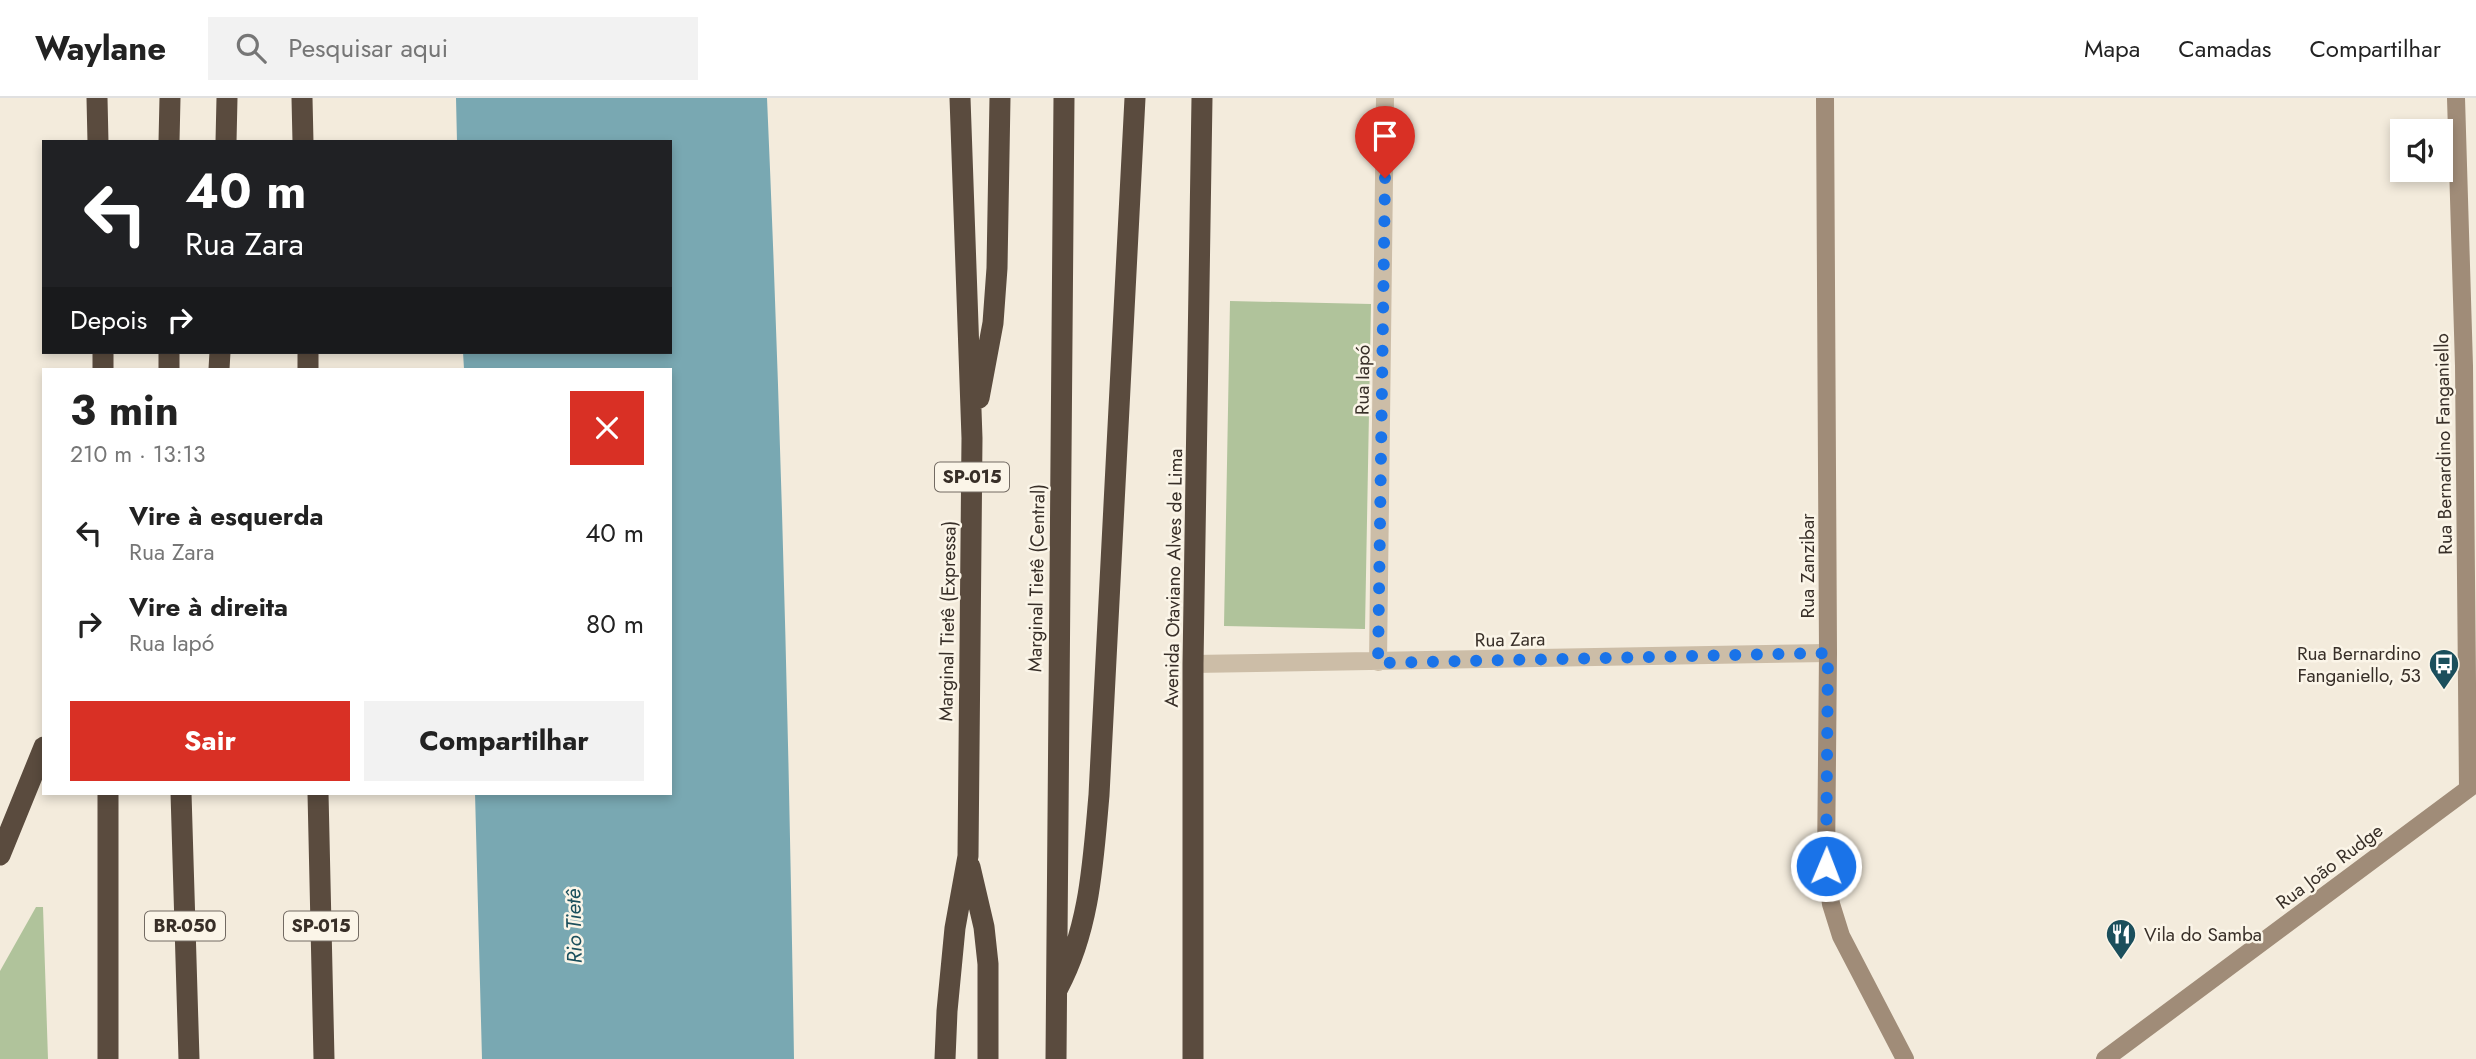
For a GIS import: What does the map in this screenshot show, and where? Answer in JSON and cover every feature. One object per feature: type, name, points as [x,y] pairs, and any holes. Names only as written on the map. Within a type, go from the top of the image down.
[{"type":"highway","points":[[97,98],[98,140]]},
{"type":"highway","points":[[169,140],[170,98]]},
{"type":"highway","points":[[226,140],[228,98]]},
{"type":"highway","points":[[302,98],[303,140]]},
{"type":"highway","name":"Marginal Tietê (Expressa)","points":[[945,1059],[955,928],[968,856],[972,438],[960,98]]},
{"type":"highway","points":[[972,438],[993,323],[997,268],[1000,98]]},
{"type":"highway","name":"Marginal Tietê (Central)","points":[[1056,1059],[1064,98]]},
{"type":"highway","points":[[1055,992],[1072,961],[1083,926],[1097,820],[1135,98]]},
{"type":"highway","name":"Avenida Otaviano Alves de Lima","points":[[1193,1059],[1194,664],[1202,98]]},
{"type":"highway","points":[[0,855],[42,752]]},
{"type":"highway","points":[[108,795],[108,1059]]},
{"type":"highway","name":"BR-050","points":[[181,795],[189,1059]]},
{"type":"highway","name":"SP-015","points":[[318,795],[324,1059]]},
{"type":"highway","name":"SP-015","points":[[968,856],[984,927],[988,964],[988,1059]]},
{"type":"street","name":"Rua Iapó","points":[[1378,663],[1385,98]]},
{"type":"street","name":"Rua Zanzibar","points":[[1825,98],[1828,653],[1826,866],[1831,904],[1841,936],[1905,1059]]},
{"type":"street","name":"Rua Bernardino Fanganiello","points":[[2456,98],[2472,786]]},
{"type":"street","name":"Rua Zara","points":[[1194,664],[1378,663],[1828,653]]},
{"type":"street","name":"Rua João Rudge","points":[[2105,1059],[2472,786]]},
{"type":"green space","points":[[1230,301],[1371,304],[1365,629],[1224,626]]},
{"type":"green space","points":[[36,907],[43,907],[48,1059],[0,1059],[0,971]]},
{"type":"water","name":"Rio Tietê","points":[[456,98],[767,98],[784,578],[794,1059],[482,1059],[475,795],[672,795],[672,368],[464,368],[463,354],[672,354],[672,140],[457,140]]},
{"type":"place","name":"Rua Bernardino Fanganiello, 53","points":[[2444,691]]},
{"type":"place","name":"Vila do Samba","points":[[2121,961]]},
{"type":"route","points":[[1385,178],[1378,663],[1828,653],[1826,866]]}]
